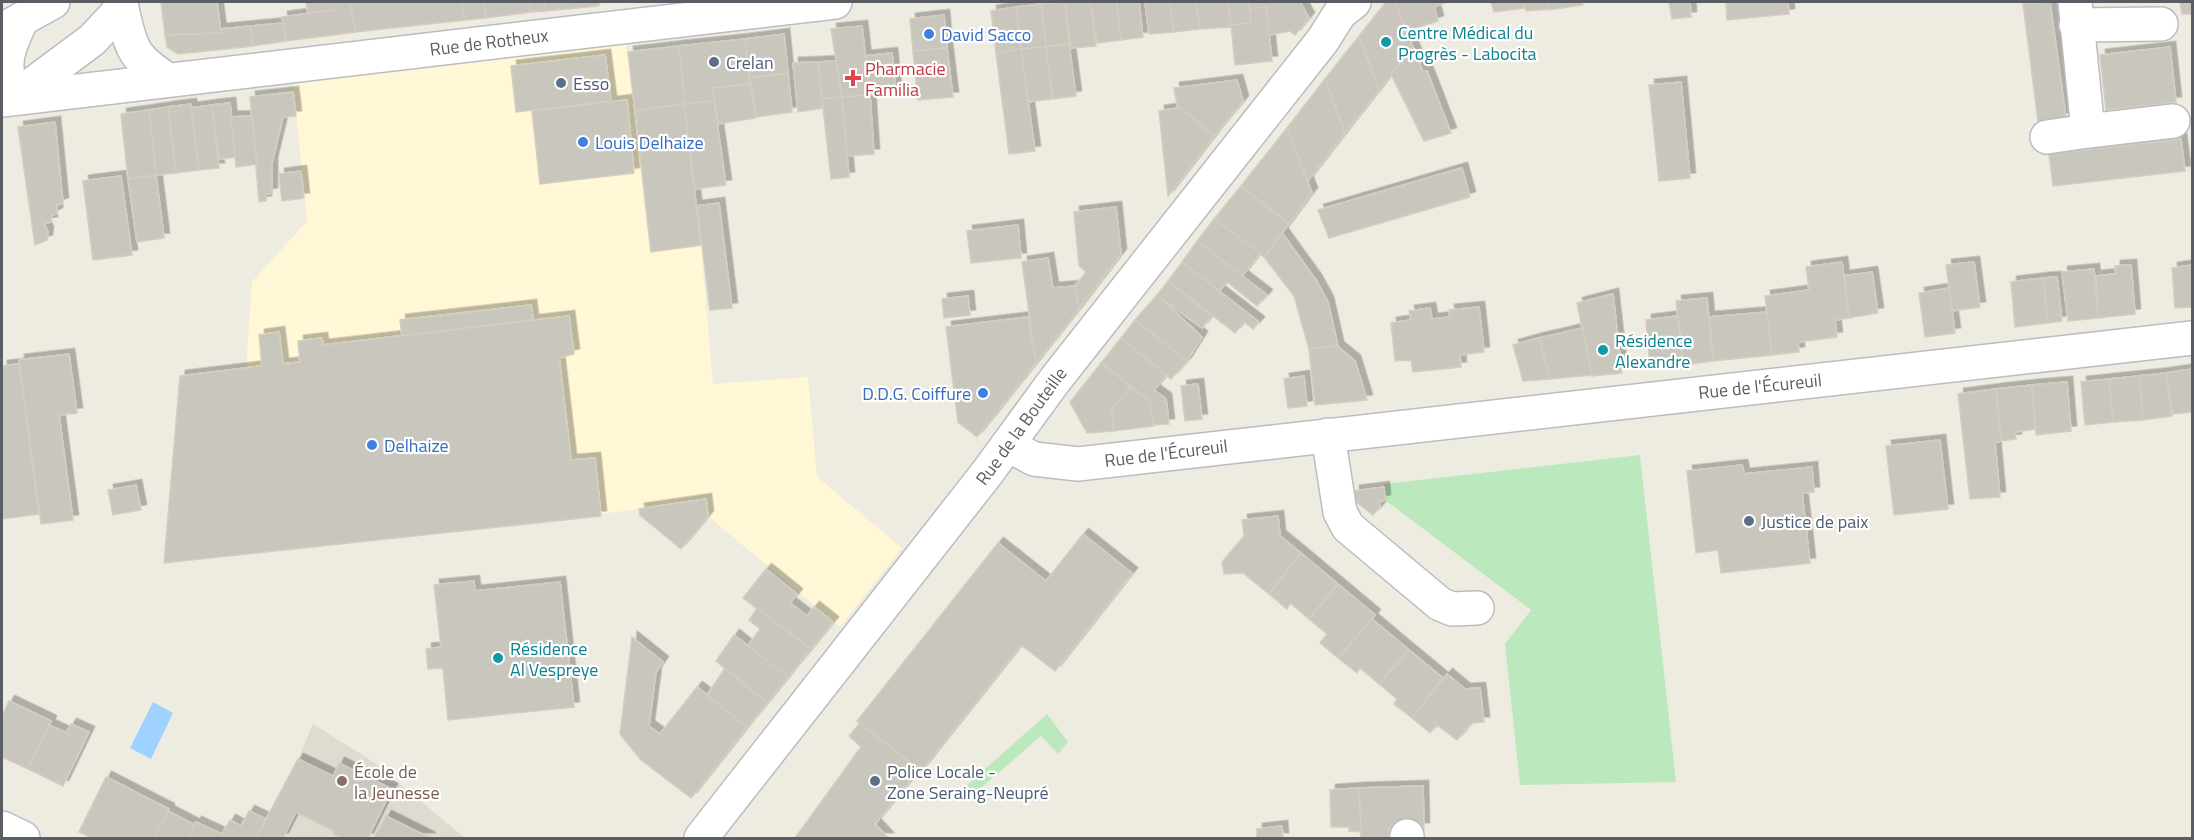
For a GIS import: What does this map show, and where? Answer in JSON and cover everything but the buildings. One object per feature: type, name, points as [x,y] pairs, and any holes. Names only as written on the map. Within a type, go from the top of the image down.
[{"type":"street","points":[[53,2],[8,39],[5,72],[8,99],[59,65],[102,32],[121,5]]},
{"type":"street","name":"Rue de Rotheux","points":[[8,99],[155,81],[628,14],[835,2]]},
{"type":"street","points":[[121,5],[131,45],[155,81]]},
{"type":"street","name":"Rue de la Bouteille","points":[[701,838],[1008,444],[1069,362],[1327,34],[1343,5]]},
{"type":"street","points":[[2088,131],[2075,13],[2161,24]]},
{"type":"street","points":[[8,39],[59,65],[155,81]]},
{"type":"street","points":[[2047,137],[2173,121]]},
{"type":"street","name":"Rue de l'Écureuil","points":[[1008,444],[1034,459],[1053,463],[1078,464],[2193,338]]},
{"type":"street","points":[[1328,435],[1340,512],[1348,527],[1440,603],[1452,609],[1477,608]]},
{"type":"street","points":[[2,828],[23,838]]},
{"type":"shaded area","points":[[626,43],[650,252],[701,246],[713,384],[808,377],[817,477],[902,548],[840,627],[708,516],[681,549],[640,515],[639,509],[601,514],[601,516],[164,563],[180,376],[246,368],[252,282],[307,221],[293,83]]},
{"type":"shaded area","name":"École de la Jeunesse","points":[[313,724],[375,763],[465,838],[256,838],[298,759]]},
{"type":"green space","points":[[1640,455],[1676,782],[1520,785],[1505,644],[1531,610],[1385,500],[1384,484]]},
{"type":"green space","points":[[1047,714],[1068,742],[1058,754],[1041,736],[974,794],[967,785]]},
{"type":"water","points":[[153,702],[173,713],[151,759],[130,748]]},
{"type":"place","name":"David Sacco","points":[[929,34]]},
{"type":"place","name":"Centre Médical du Progrès - Labocita","points":[[1386,42]]},
{"type":"place","name":"Crelan","points":[[714,62]]},
{"type":"place","name":"Pharmacie Familia","points":[[853,78]]},
{"type":"place","name":"Esso","points":[[561,83]]},
{"type":"place","name":"Louis Delhaize","points":[[583,142]]},
{"type":"place","name":"Résidence Alexandre","points":[[1603,350]]},
{"type":"place","name":"D.D.G. Coiffure","points":[[983,393]]},
{"type":"place","name":"Delhaize","points":[[372,445]]},
{"type":"place","name":"Justice de paix","points":[[1749,521]]},
{"type":"place","name":"Résidence Al Vespreye","points":[[498,658]]},
{"type":"place","name":"École de la Jeunesse","points":[[342,781]]},
{"type":"place","name":"Police Locale - Zone Seraing-Neupré","points":[[875,781]]}]
